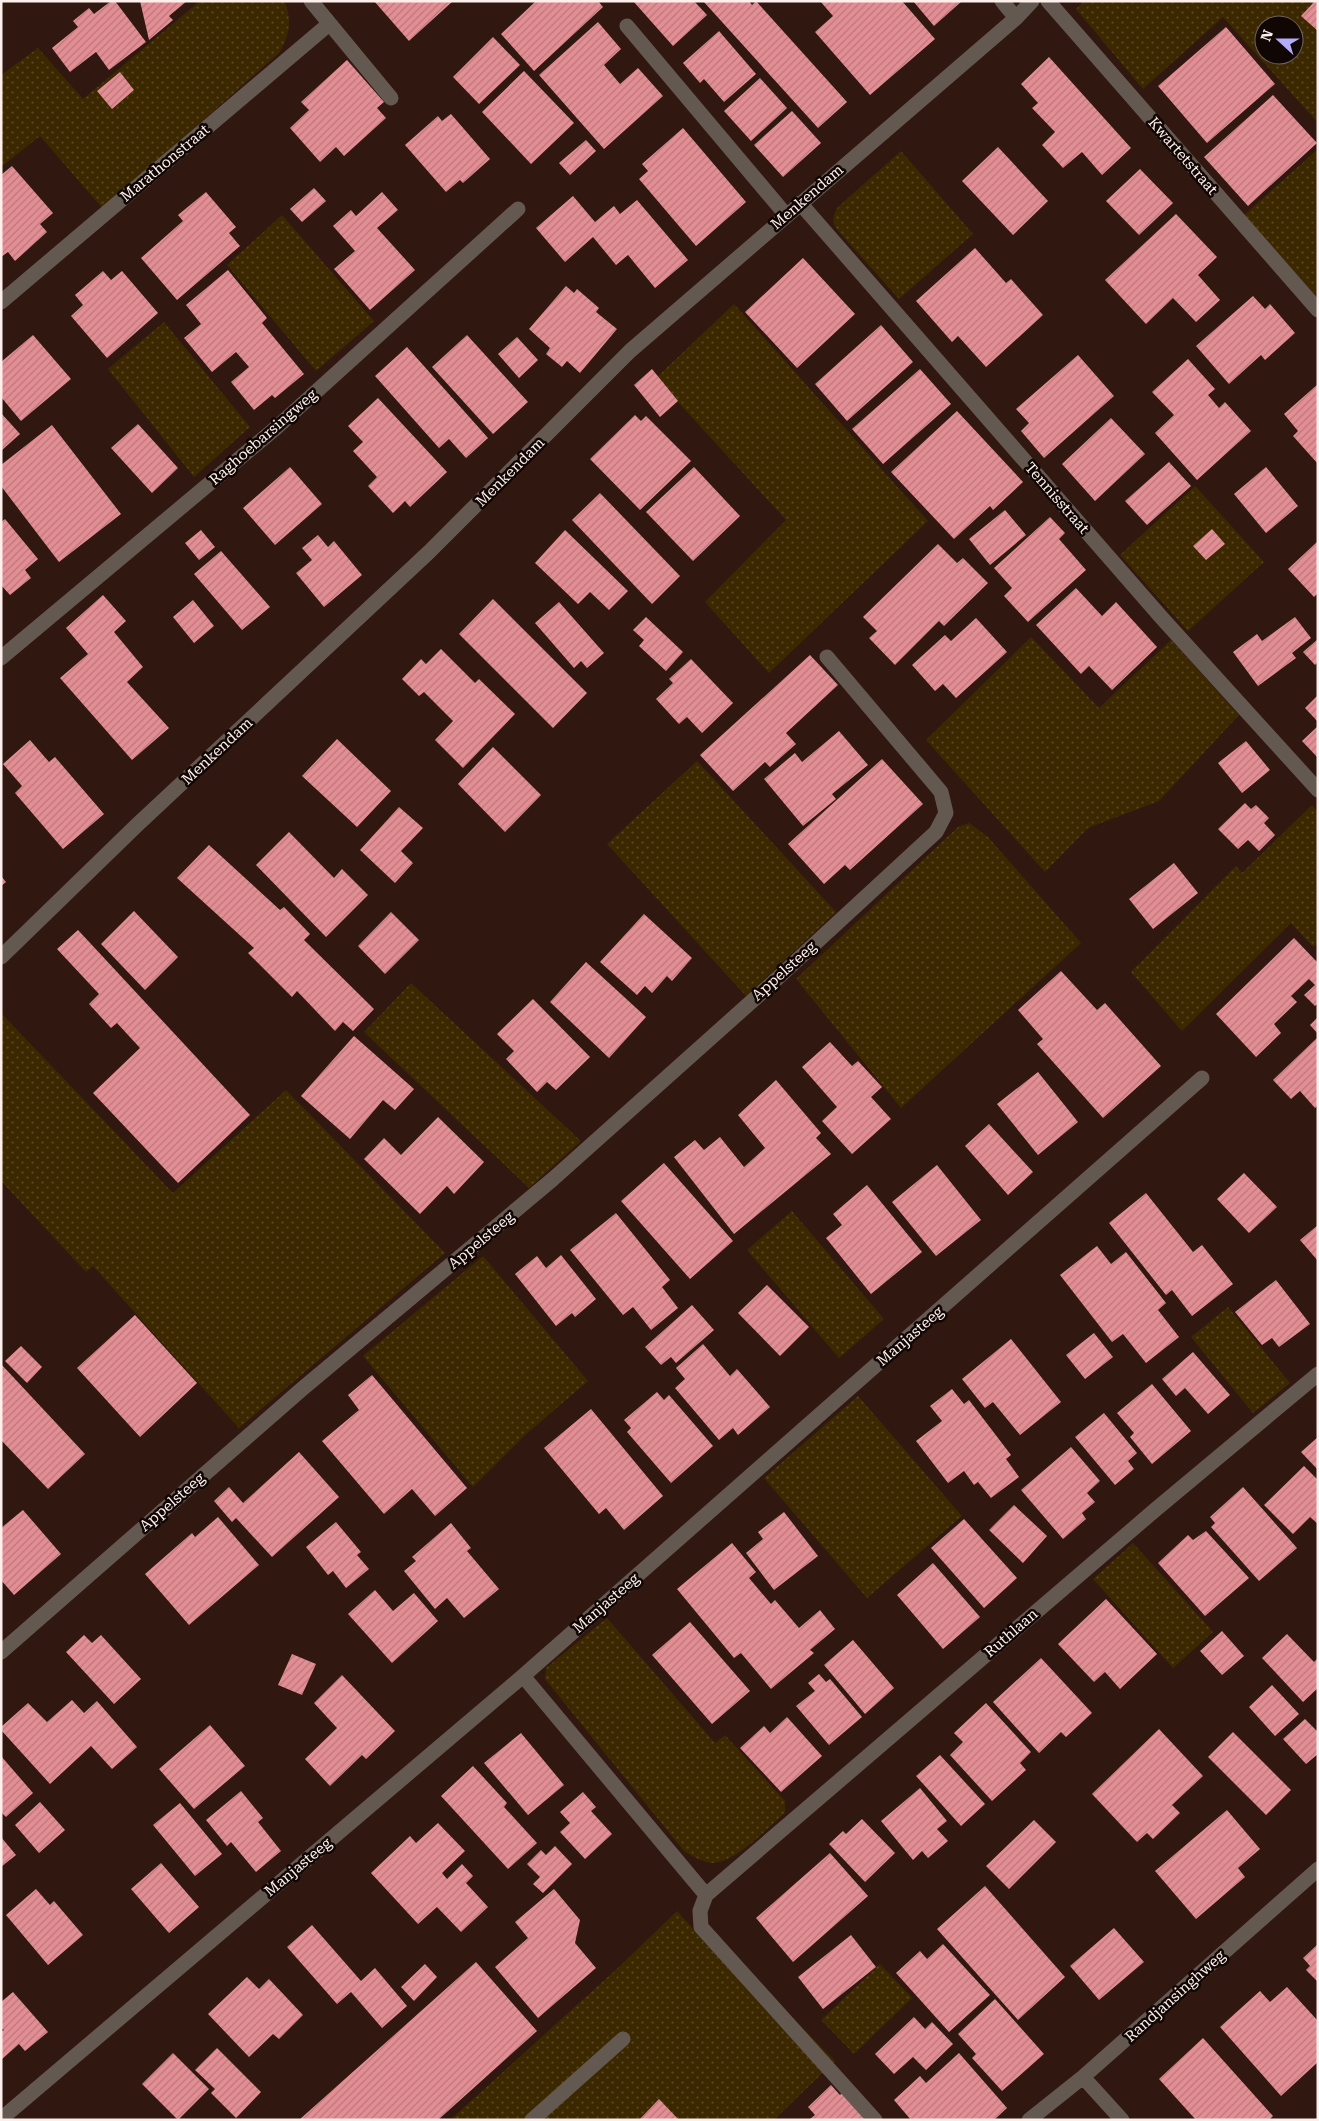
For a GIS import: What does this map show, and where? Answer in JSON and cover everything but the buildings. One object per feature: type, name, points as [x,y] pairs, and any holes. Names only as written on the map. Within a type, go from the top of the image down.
[{"type":"street","points":[[311,1],[391,98]]},
{"type":"street","points":[[1002,1],[1016,18]]},
{"type":"street","name":"Menkendam","points":[[1,957],[137,825],[429,552],[630,351],[1016,18],[1032,1]]},
{"type":"street","name":"Kwartetstraat","points":[[1048,1],[1318,310]]},
{"type":"street","name":"Marathonstraat","points":[[1,302],[329,24]]},
{"type":"street","points":[[627,26],[786,215]]},
{"type":"street","name":"Tennisstraat","points":[[800,203],[1155,610],[1318,790]]},
{"type":"street","name":"Raghoebarsingweg","points":[[1,658],[277,427],[518,209]]},
{"type":"street","name":"Appelsteeg","points":[[1,1652],[302,1389],[553,1179],[763,991],[936,832],[946,813],[942,792],[827,657]]},
{"type":"street","name":"Manjasteeg","points":[[1,2119],[523,1676],[1202,1078]]},
{"type":"street","name":"Ruthlaan","points":[[706,1895],[1155,1510],[1318,1374]]},
{"type":"street","points":[[523,1676],[706,1895],[700,1911],[701,1927],[875,2120]]},
{"type":"street","name":"Randjansinghweg","points":[[1029,2120],[1083,2077],[1318,1869]]},
{"type":"street","points":[[532,2120],[623,2039]]},
{"type":"street","points":[[1083,2077],[1122,2120]]},
{"type":"shaded area","points":[[200,1],[284,1],[287,8],[289,27],[283,46],[280,52],[103,209],[40,136],[1,167],[1,75],[38,48],[83,99]]},
{"type":"shaded area","points":[[1084,1],[1318,1],[1318,123],[1266,65],[1304,65],[1304,15],[1254,15],[1254,52],[1223,17],[1143,89],[1076,9]]},
{"type":"shaded area","points":[[1318,149],[1318,298],[1244,215]]},
{"type":"shaded area","points":[[901,151],[973,234],[899,299],[840,233],[833,220],[838,207]]},
{"type":"shaded area","points":[[282,215],[374,321],[316,371],[227,265]]},
{"type":"shaded area","points":[[734,304],[928,521],[769,673],[705,602],[786,520],[656,378]]},
{"type":"shaded area","points":[[164,322],[250,427],[194,477],[108,369]]},
{"type":"shaded area","points":[[1195,486],[1264,562],[1188,631],[1120,555]]},
{"type":"shaded area","points":[[1031,637],[1099,708],[1171,640],[1239,715],[1159,801],[1088,828],[1045,872],[926,740]]},
{"type":"shaded area","points":[[697,761],[836,912],[746,996],[607,844]]},
{"type":"shaded area","points":[[1312,805],[1318,812],[1318,943],[1313,947],[1291,923],[1182,1031],[1131,972],[1236,866],[1242,873]]},
{"type":"shaded area","points":[[969,823],[988,837],[1081,943],[901,1108],[796,979],[958,827]]},
{"type":"shaded area","points":[[411,983],[581,1141],[529,1188],[364,1032]]},
{"type":"shaded area","points":[[1,1013],[173,1193],[286,1090],[445,1253],[239,1428],[93,1266],[86,1272],[1,1181]]},
{"type":"shaded area","points":[[792,1211],[884,1319],[839,1358],[747,1250]]},
{"type":"shaded area","points":[[483,1256],[588,1381],[524,1436],[473,1487],[363,1356]]},
{"type":"shaded area","points":[[1228,1307],[1290,1383],[1253,1413],[1191,1337]]},
{"type":"shaded area","points":[[858,1396],[962,1516],[867,1598],[764,1478]]},
{"type":"shaded area","points":[[1133,1543],[1213,1632],[1173,1668],[1093,1579]]},
{"type":"shaded area","points":[[607,1618],[715,1743],[725,1735],[785,1801],[785,1813],[751,1844],[731,1857],[712,1863],[694,1857],[684,1851],[545,1679],[546,1668]]},
{"type":"shaded area","points":[[677,1911],[754,1996],[763,1988],[835,2061],[774,2120],[450,2120],[620,1966]]},
{"type":"shaded area","points":[[880,1964],[912,1998],[854,2054],[821,2020]]}]
